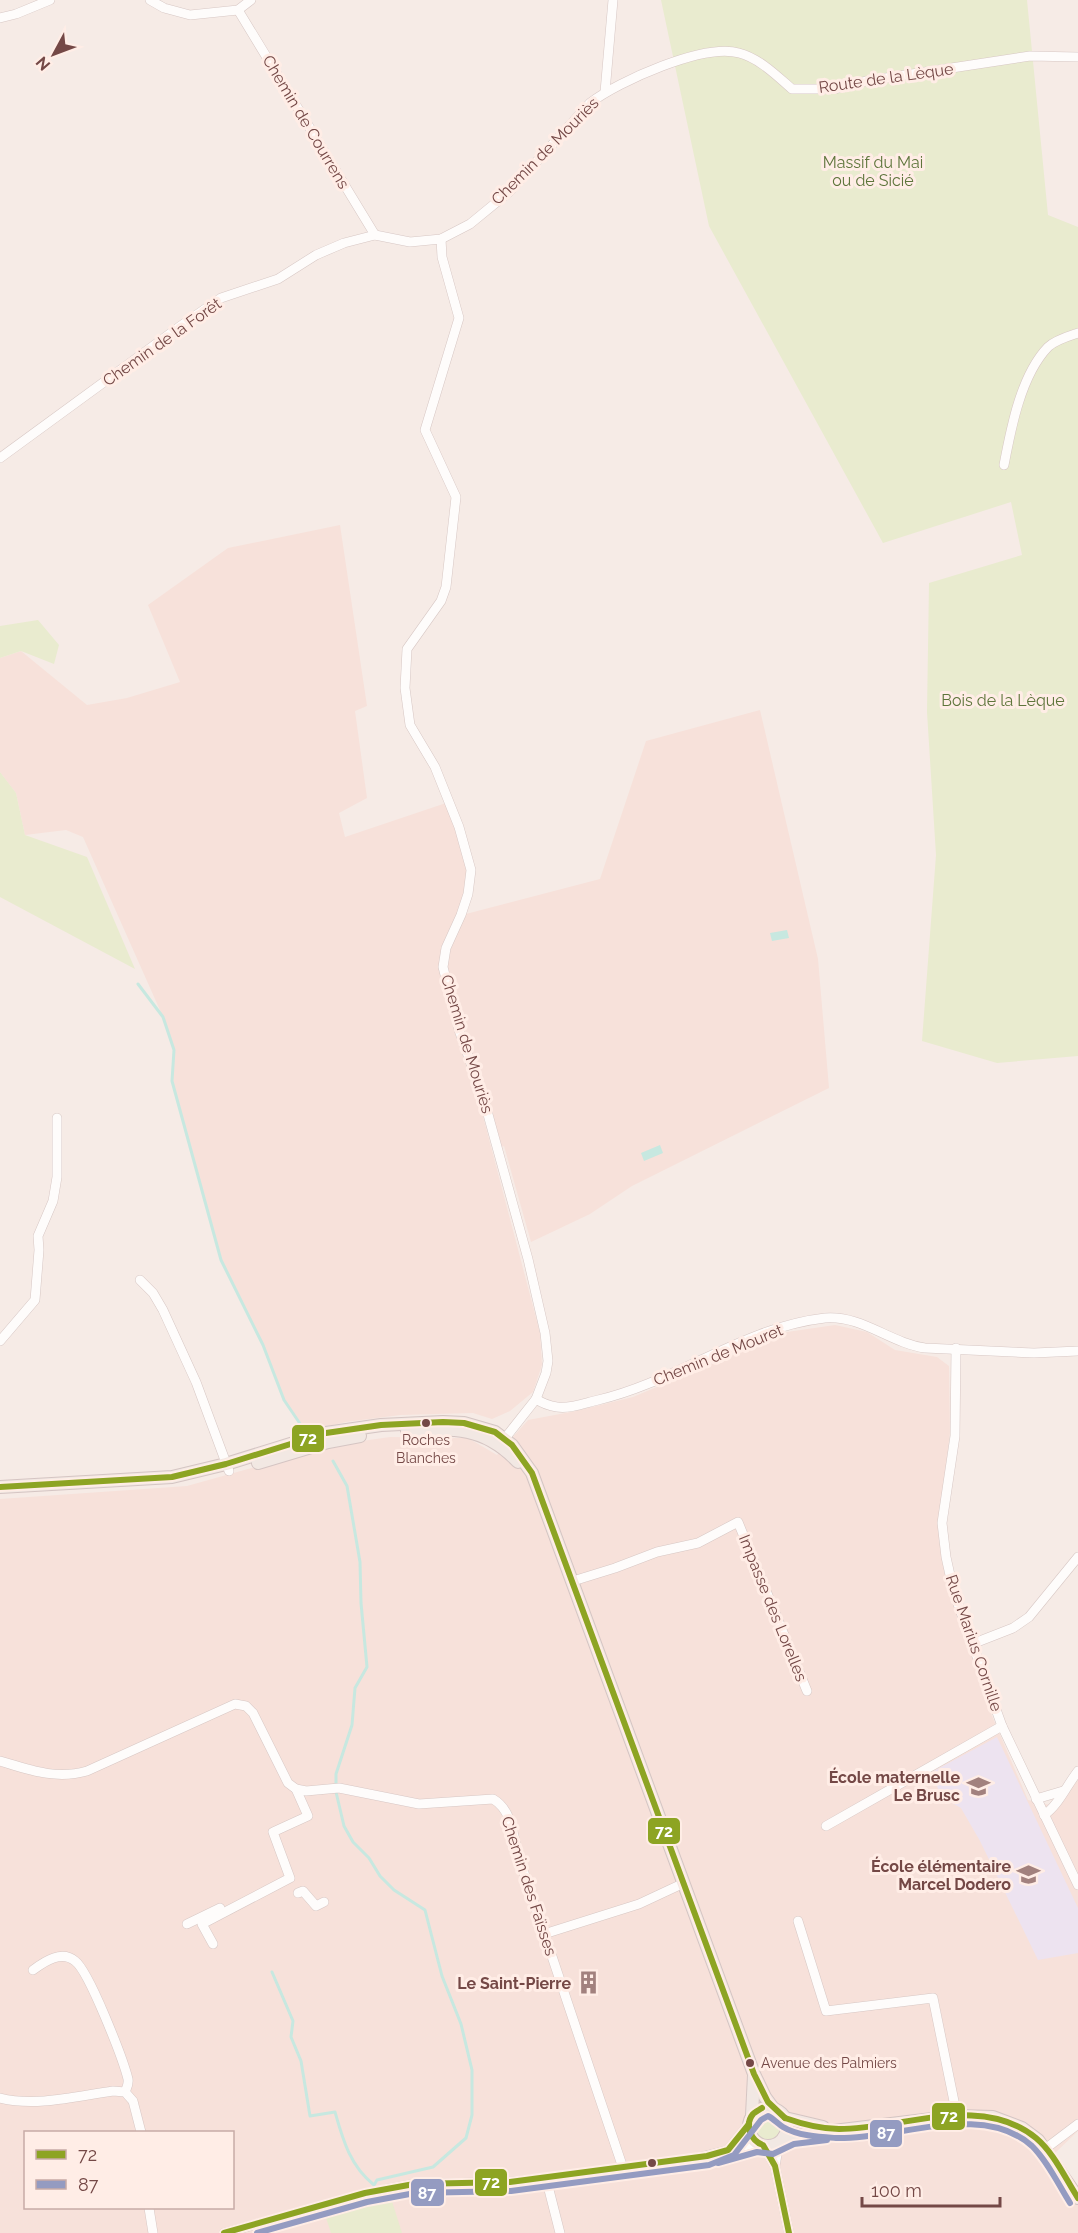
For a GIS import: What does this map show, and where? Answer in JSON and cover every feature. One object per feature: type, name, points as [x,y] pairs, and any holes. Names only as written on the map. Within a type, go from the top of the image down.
[{"type":"main road","points":[[0,1494],[93,1486],[174,1485],[326,1434],[381,1425],[464,1422],[484,1427],[502,1442],[512,1445],[525,1460],[532,1473],[754,2074],[765,2097],[785,2118],[787,2131],[782,2140]]},
{"type":"main road","points":[[0,1487],[172,1477],[228,1468]]},
{"type":"main road","points":[[754,2074],[750,2134],[760,2144],[836,2130],[957,2116],[993,2117],[1006,2121],[1032,2135],[1045,2149],[1078,2198]]},
{"type":"main road","points":[[750,2120],[762,2109],[773,2108]]},
{"type":"main road","points":[[785,2118],[836,2130]]},
{"type":"street","points":[[0,18],[50,0]]},
{"type":"street","points":[[150,0],[164,8],[190,15],[238,10],[251,0]]},
{"type":"street","points":[[605,92],[613,0]]},
{"type":"street","name":"Chemin de Courrens","points":[[238,10],[375,235]]},
{"type":"street","name":"Route de la Lèque","points":[[605,92],[682,59],[715,51],[740,53],[769,69],[792,89],[835,89],[866,81],[1030,56],[1078,57]]},
{"type":"street","name":"Chemin de Mouriès","points":[[502,1442],[536,1399],[548,1361],[545,1333],[512,1199],[484,1100],[459,1029],[443,967],[446,948],[468,894],[471,870],[459,827],[435,767],[410,725],[405,688],[407,649],[441,601],[446,587],[456,497],[425,430],[459,318],[442,258],[441,239],[470,224],[508,192],[581,111],[605,92]]},
{"type":"street","name":"Chemin de la Forêt","points":[[0,458],[221,298],[278,279],[316,255],[344,243],[375,235],[410,242],[441,239]]},
{"type":"street","points":[[1004,465],[1009,436],[1029,373],[1049,345],[1078,333]]},
{"type":"street","points":[[0,1341],[35,1300],[38,1236],[53,1201],[57,1176],[57,1118]]},
{"type":"street","points":[[140,1280],[153,1293],[163,1310],[196,1382],[228,1468]]},
{"type":"street","name":"Chemin de Mouret","points":[[536,1399],[556,1407],[566,1407],[615,1396],[782,1328],[826,1318],[859,1323],[909,1346],[1034,1353],[1078,1351]]},
{"type":"street","name":"Rue Marius Cornille","points":[[956,1348],[955,1436],[942,1523],[946,1557],[954,1593],[1002,1726],[1078,1886]]},
{"type":"street","name":"Impasse des Lorelles","points":[[573,1581],[657,1552],[698,1543],[738,1522],[807,1691]]},
{"type":"street","points":[[972,1644],[1013,1628],[1029,1617],[1078,1557]]},
{"type":"street","points":[[0,1761],[55,1776],[72,1776],[87,1772],[191,1722],[235,1704],[246,1706],[253,1713],[288,1783],[296,1789],[309,1816],[273,1832],[290,1878],[300,1896],[303,1891],[316,1906],[324,1902]]},
{"type":"street","points":[[826,1826],[1002,1726]]},
{"type":"street","points":[[1044,1815],[1053,1809],[1078,1771]]},
{"type":"street","name":"Chemin des Faïsses","points":[[296,1789],[306,1791],[339,1788],[419,1804],[493,1799],[502,1804],[509,1817],[518,1855],[623,2168]]},
{"type":"street","points":[[1036,1799],[1063,1791]]},
{"type":"street","points":[[213,1944],[202,1924],[290,1878]]},
{"type":"street","points":[[544,1934],[639,1904],[684,1883]]},
{"type":"street","points":[[187,1924],[239,1898],[246,1901]]},
{"type":"street","points":[[798,1921],[826,2011],[933,1998],[957,2116]]},
{"type":"street","points":[[33,1970],[46,1960],[64,1956],[76,1961],[91,1984],[123,2065],[129,2082],[125,2092]]},
{"type":"street","points":[[0,2098],[16,2102],[113,2091],[125,2092],[133,2101],[140,2131]]},
{"type":"street","points":[[728,2150],[750,2120]]},
{"type":"street","points":[[1045,2149],[1078,2124]]},
{"type":"street","points":[[775,2166],[782,2140]]},
{"type":"street","points":[[224,2233],[387,2189],[414,2184],[510,2182],[546,2178],[688,2160],[760,2144],[775,2166],[789,2233]]},
{"type":"street","points":[[546,2178],[560,2233]]},
{"type":"street","points":[[149,2209],[153,2233]]},
{"type":"shaded area","points":[[340,525],[367,706],[355,711],[367,798],[339,813],[345,837],[449,802],[471,870],[462,915],[600,879],[646,741],[760,710],[818,959],[829,1088],[632,1186],[590,1214],[531,1242],[504,1146],[498,1149],[455,1031],[479,1101],[540,1333],[542,1365],[533,1392],[510,1411],[492,1419],[473,1413],[400,1415],[346,1422],[307,1431],[284,1400],[263,1345],[221,1260],[172,1081],[174,1050],[163,1017],[83,837],[66,830],[25,835],[16,793],[0,772],[0,658],[21,651],[87,705],[127,698],[180,682],[148,605],[228,548]]},
{"type":"shaded area","points":[[835,1325],[867,1332],[895,1350],[937,1357],[949,1366],[950,1433],[939,1522],[939,1539],[947,1585],[992,1716],[1028,1800],[1059,1807],[1078,1779],[1078,2131],[1055,2153],[1078,2186],[1078,2233],[0,2233],[0,1499],[187,1486],[334,1445],[390,1437],[468,1438],[497,1455],[528,1420],[633,1397],[787,1332]]},
{"type":"shaded area","points":[[997,1737],[1078,1908],[1078,1953],[1038,1960],[980,1841],[961,1808],[943,1798],[930,1773]]},
{"type":"green space","name":"Massif du Mai ou de Sicié","points":[[661,0],[1027,0],[1048,215],[1078,227],[1078,1056],[997,1063],[922,1041],[936,855],[927,712],[929,583],[1022,555],[1011,502],[883,543],[709,226]]},
{"type":"green space","points":[[38,620],[59,645],[54,664],[21,651],[0,658],[0,626]]},
{"type":"green space","points":[[0,772],[16,793],[25,835],[87,857],[135,969],[0,897]]},
{"type":"green space","points":[[768,2108],[781,2114],[787,2127],[781,2140],[768,2146],[755,2140],[749,2127],[755,2114]]},
{"type":"green space","points":[[391,2198],[402,2233],[331,2233],[326,2218]]},
{"type":"water","points":[[787,930],[789,938],[772,941],[770,933]]},
{"type":"water","points":[[660,1145],[663,1153],[644,1161],[641,1153]]},
{"type":"waterway","points":[[138,984],[163,1017],[174,1050],[172,1081],[221,1260],[263,1345],[284,1400],[307,1434]]},
{"type":"waterway","points":[[333,1461],[347,1486],[360,1562],[367,1667],[355,1688],[352,1725],[336,1774],[336,1786]]},
{"type":"waterway","points":[[272,1972],[293,2021],[291,2037],[301,2061],[310,2116],[335,2112],[353,2161],[374,2185],[377,2180],[433,2167],[466,2138],[472,2115],[472,2070],[461,2024],[442,1976],[425,1910],[394,1890],[353,1842],[344,1826],[336,1792]]},
{"type":"transit line","name":"72","points":[[0,1487],[172,1477],[226,1464],[326,1433],[381,1425],[464,1423],[495,1432],[512,1445],[532,1473],[754,2074],[768,2102],[785,2118]]},
{"type":"transit line","name":"72","points":[[762,2108],[750,2118],[749,2128],[752,2136],[763,2145],[775,2166],[789,2233]]},
{"type":"transit line","name":"72","points":[[785,2118],[812,2126],[839,2129],[966,2115],[991,2118],[1014,2125],[1036,2138],[1054,2158],[1078,2198]]},
{"type":"transit line","name":"87","points":[[257,2233],[367,2202],[415,2193],[511,2191],[709,2165],[734,2155],[761,2120],[768,2116],[783,2127],[795,2132],[809,2136],[836,2138],[860,2137],[938,2126],[964,2124],[989,2126],[1012,2133],[1032,2146],[1048,2166],[1070,2203]]},
{"type":"transit line","name":"72","points":[[224,2233],[365,2193],[414,2184],[510,2182],[707,2156],[728,2150],[749,2124]]},
{"type":"transit line","name":"87","points":[[718,2163],[757,2152],[773,2154],[794,2144],[827,2140]]},
{"type":"place","name":"Roches Blanches","points":[[426,1423]]},
{"type":"place","name":"École maternelle Le Brusc","points":[[978,1786]]},
{"type":"place","name":"École élémentaire Marcel Dodero","points":[[1029,1875]]},
{"type":"place","name":"Le Saint-Pierre","points":[[589,1983]]},
{"type":"place","name":"Avenue des Palmiers","points":[[750,2063]]},
{"type":"park label","name":"Bois de la Lèque","points":[[1003,700]]}]
